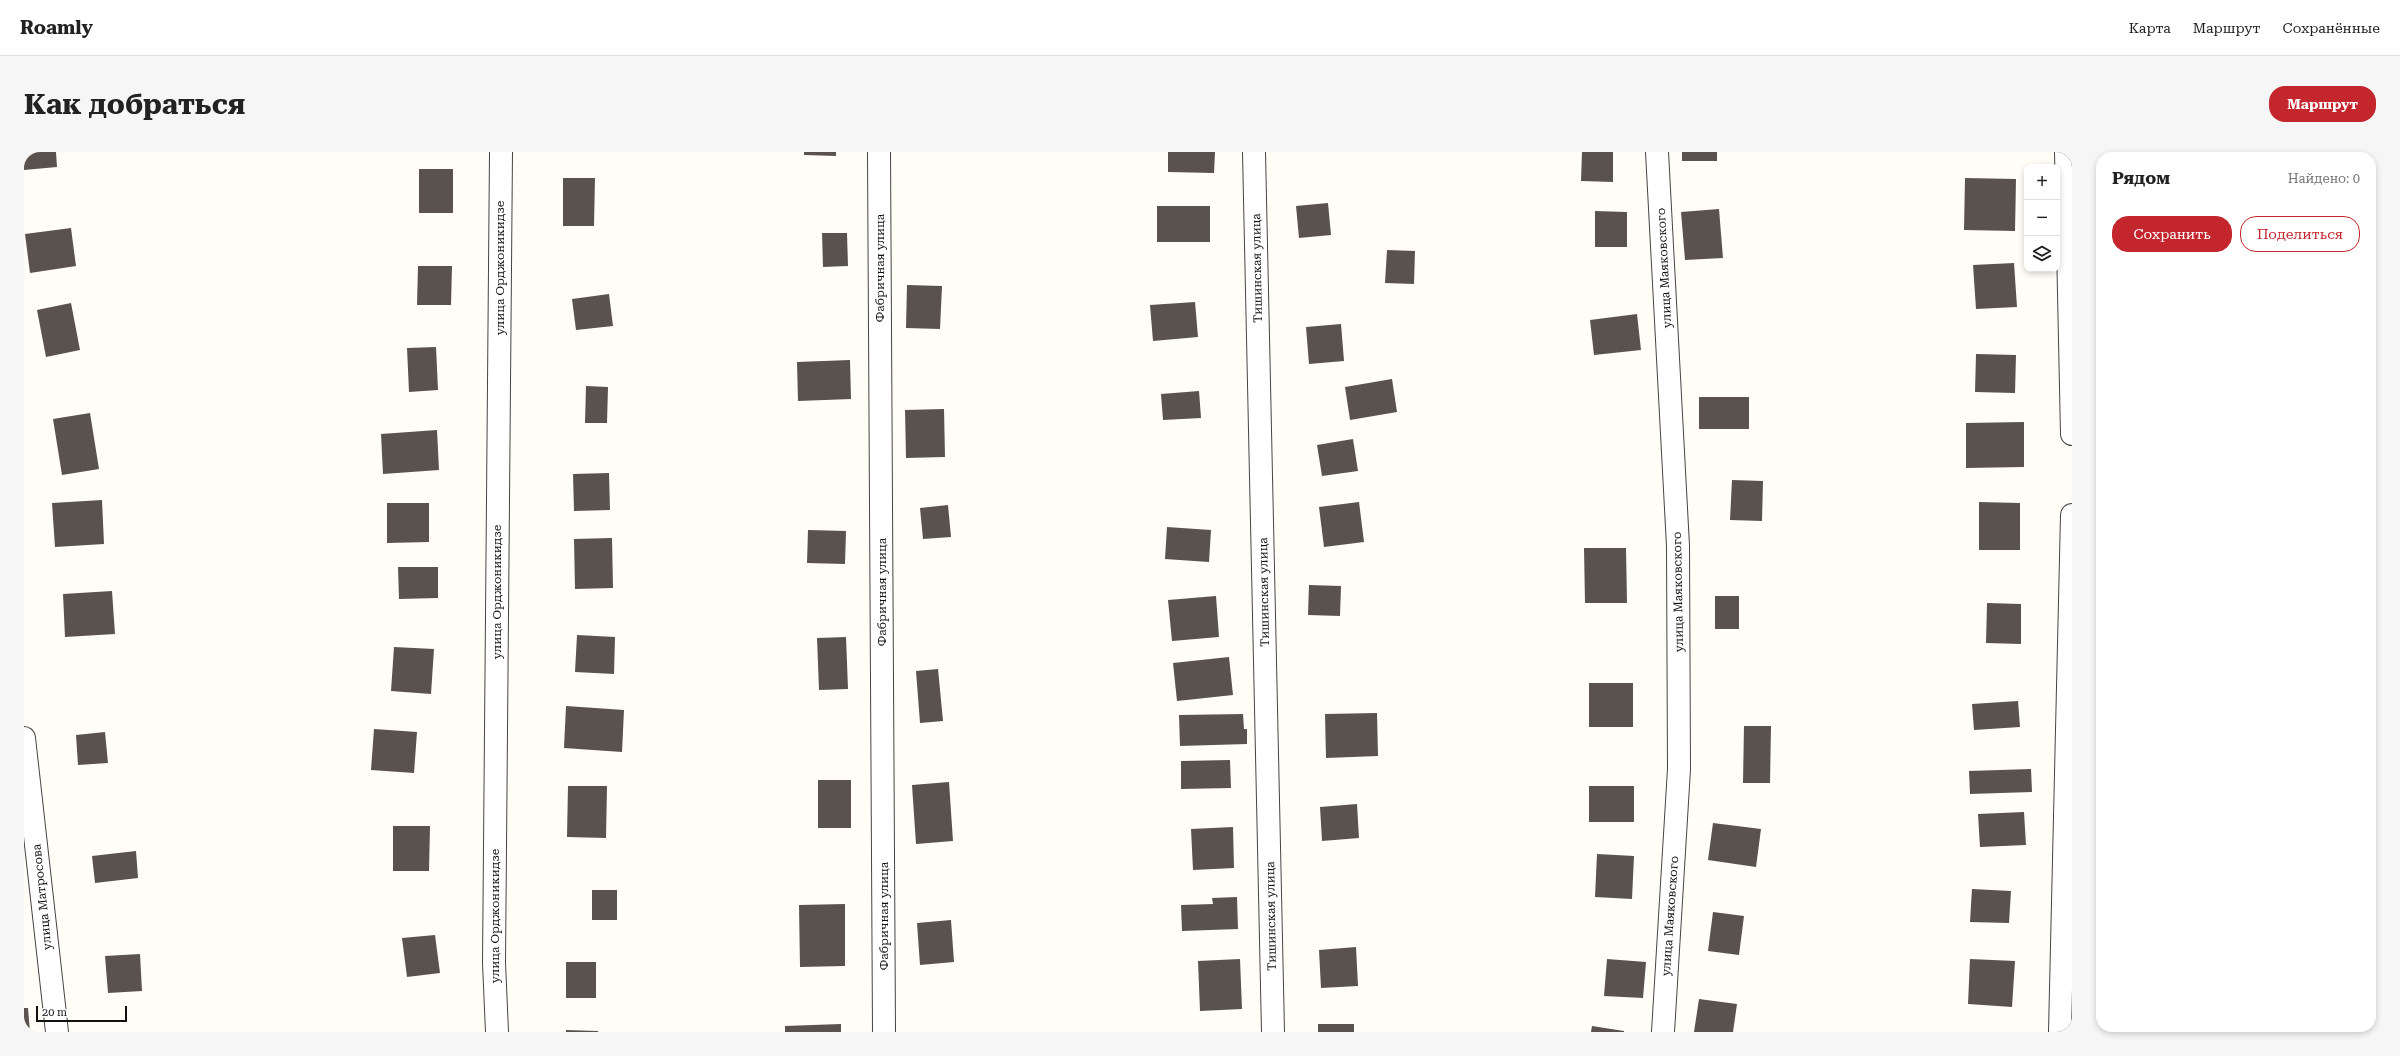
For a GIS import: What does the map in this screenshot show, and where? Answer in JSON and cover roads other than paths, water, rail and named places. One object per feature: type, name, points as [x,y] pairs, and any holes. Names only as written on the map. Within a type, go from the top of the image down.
[{"type":"street","name":"улица Орджоникидзе","points":[[497,1032],[494,963],[501,152]]},
{"type":"street","name":"Фабричная улица","points":[[879,152],[884,1032]]},
{"type":"street","name":"Тишинская улица","points":[[1254,152],[1273,1032]]},
{"type":"street","name":"улица Маяковского","points":[[1657,152],[1678,546],[1679,769],[1663,1032]]},
{"type":"street","points":[[2066,152],[2072,434]]},
{"type":"street","points":[[2060,1032],[2072,515]]},
{"type":"street","name":"улица Матросова","points":[[24,738],[57,1032]]}]
